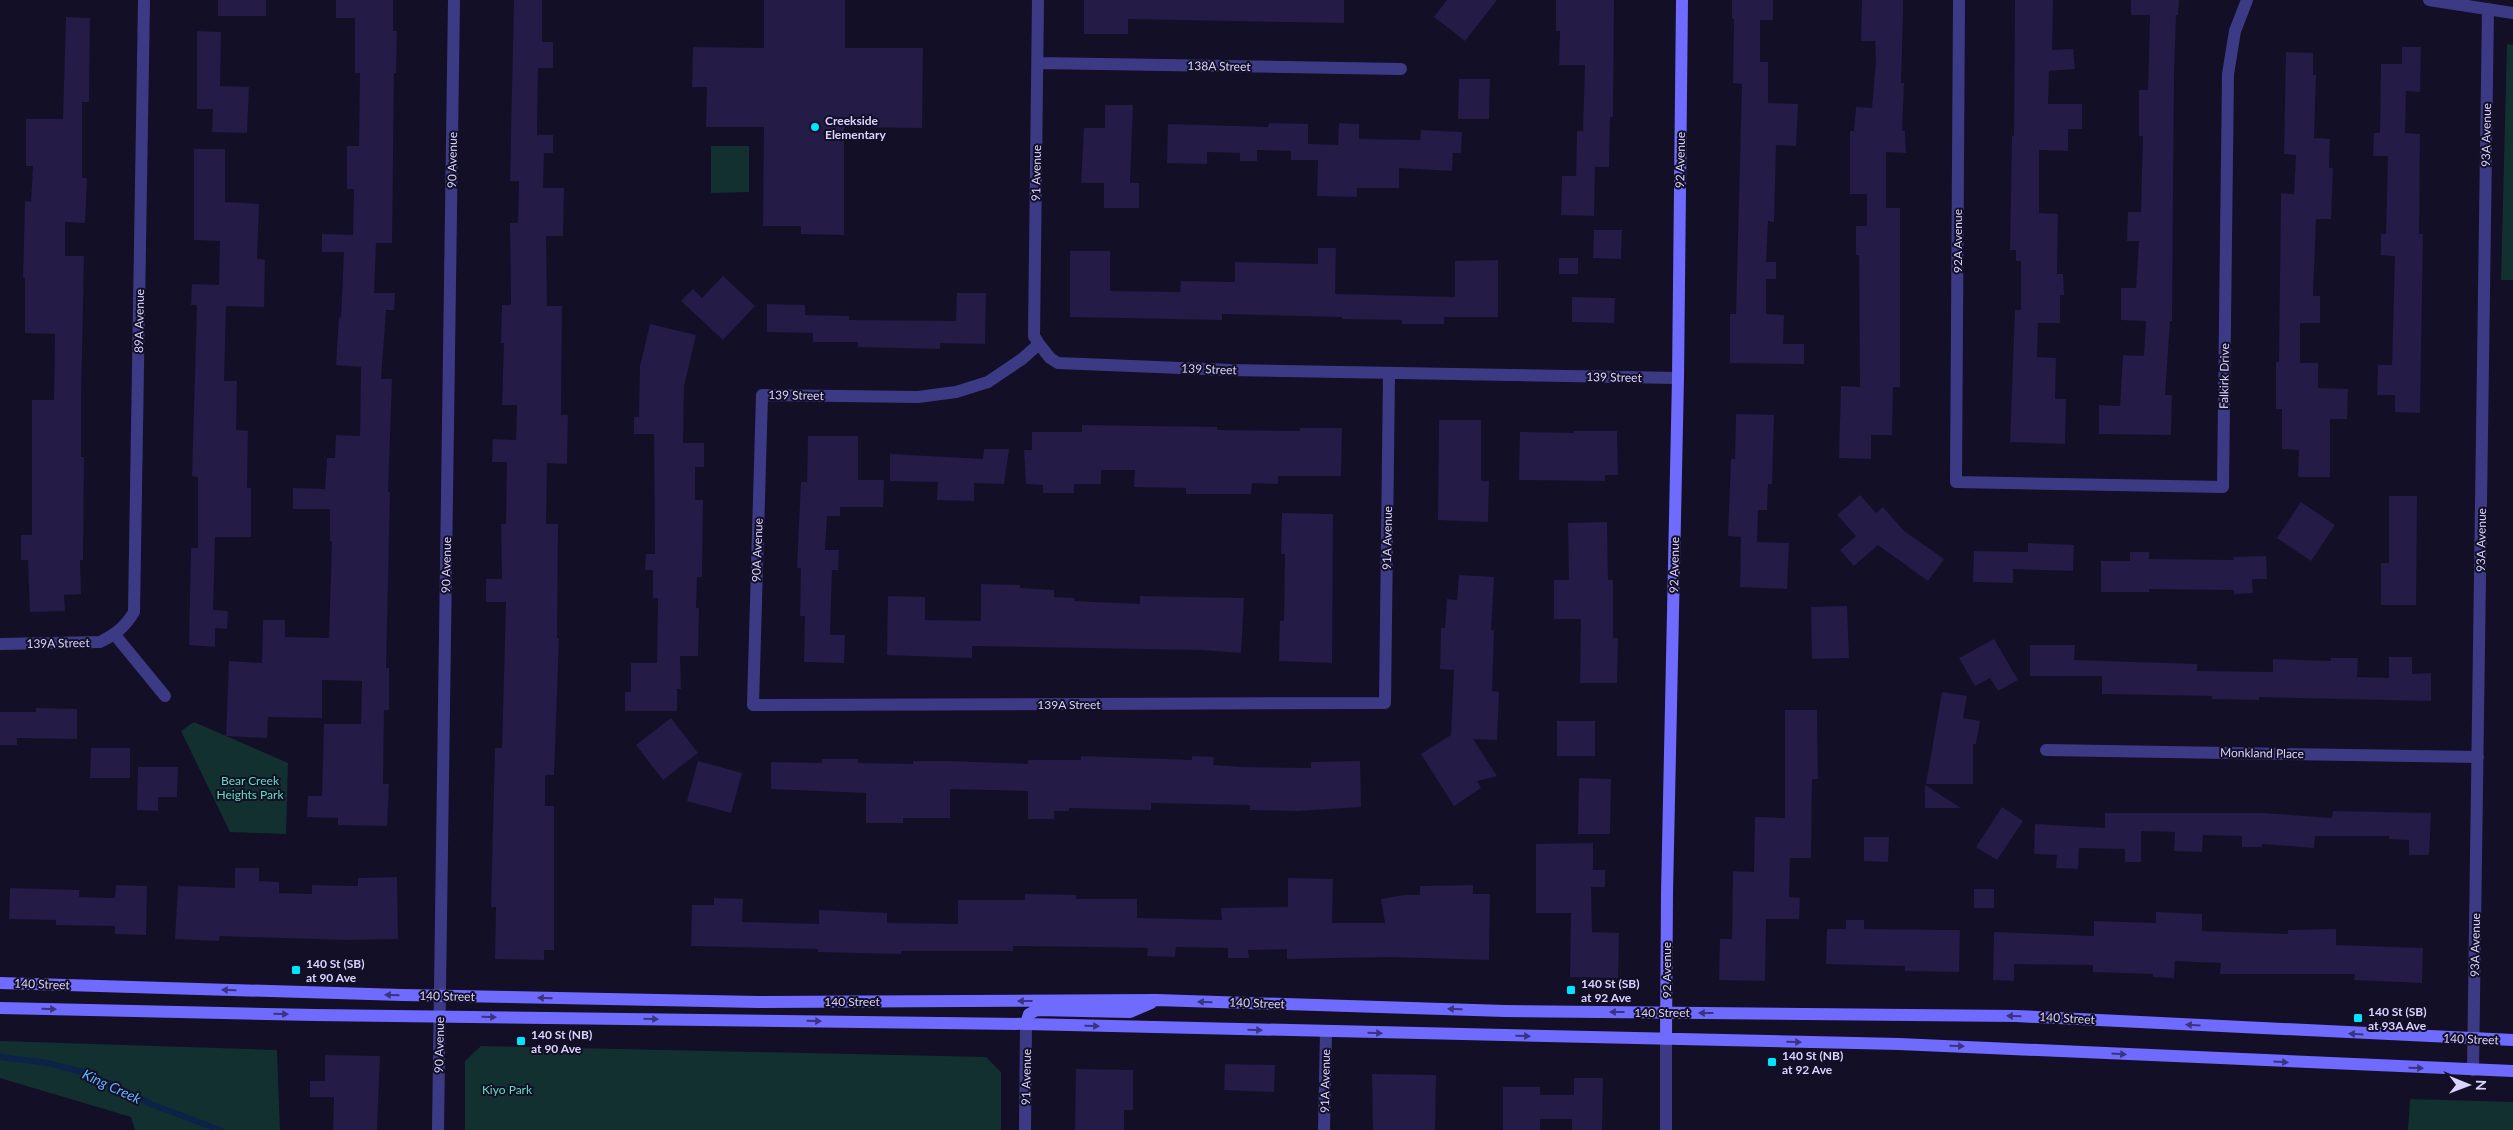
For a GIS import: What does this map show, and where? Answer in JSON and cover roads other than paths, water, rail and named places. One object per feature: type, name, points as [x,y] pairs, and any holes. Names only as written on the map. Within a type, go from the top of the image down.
[{"type":"main road","name":"92 Avenue","points":[[1666,1039],[1666,892],[1678,378],[1682,0]]},
{"type":"main road","name":"140 Street","points":[[0,983],[440,996],[758,1002],[1156,1000],[1505,1011],[2016,1016],[2513,1040]]},
{"type":"main road","points":[[1026,1024],[1028,1014],[1037,1010],[1130,1012],[1156,1000]]},
{"type":"main road","name":"140 Street","points":[[0,1008],[1026,1024],[1666,1039],[2018,1049],[2513,1071]]},
{"type":"street","name":"89A Avenue","points":[[115,635],[126,626],[134,612],[144,0]]},
{"type":"street","name":"90 Avenue","points":[[438,1130],[454,0]]},
{"type":"street","name":"91 Avenue","points":[[1038,0],[1034,336],[1038,344]]},
{"type":"street","name":"92A Avenue","points":[[1956,482],[1959,0]]},
{"type":"street","name":"Falkirk Drive","points":[[1956,482],[2223,487],[2228,74],[2235,31],[2247,0]]},
{"type":"street","points":[[2429,0],[2513,13]]},
{"type":"street","name":"93A Avenue","points":[[2473,1070],[2488,10]]},
{"type":"street","name":"138A Street","points":[[1038,63],[1401,69]]},
{"type":"street","name":"139 Street","points":[[762,394],[918,397],[956,392],[988,382],[1022,359],[1038,344],[1050,358],[1058,363],[1389,374],[1678,378]]},
{"type":"street","name":"91A Avenue","points":[[1386,703],[1389,374]]},
{"type":"street","name":"90A Avenue","points":[[753,705],[762,394]]},
{"type":"street","name":"139A Street","points":[[0,644],[93,643],[115,635]]},
{"type":"street","points":[[115,635],[165,696]]},
{"type":"street","name":"139A Street","points":[[753,705],[1386,703]]},
{"type":"street","name":"Monkland Place","points":[[2046,750],[2478,757]]},
{"type":"street","name":"91 Avenue","points":[[1025,1130],[1026,1024]]},
{"type":"street","name":"91A Avenue","points":[[1324,1130],[1326,1032]]},
{"type":"street","name":"92 Avenue","points":[[1666,1039],[1666,1130]]},
{"type":"waterway","name":"King Creek","points":[[0,1057],[48,1063],[90,1074],[151,1104],[220,1130]]},
{"type":"place","name":"Creekside Elementary","points":[[815,127]]},
{"type":"place","name":"140 St (SB) at 90 Ave","points":[[296,970]]},
{"type":"place","name":"140 St (SB) at 92 Ave","points":[[1571,990]]},
{"type":"place","name":"140 St (SB) at 93A Ave","points":[[2358,1018]]},
{"type":"place","name":"140 St (NB) at 90 Ave","points":[[521,1041]]},
{"type":"place","name":"140 St (NB) at 92 Ave","points":[[1772,1062]]},
{"type":"park label","name":"Bear Creek Heights Park","points":[[250,787]]},
{"type":"park label","name":"Kiyo Park","points":[[507,1089]]}]
